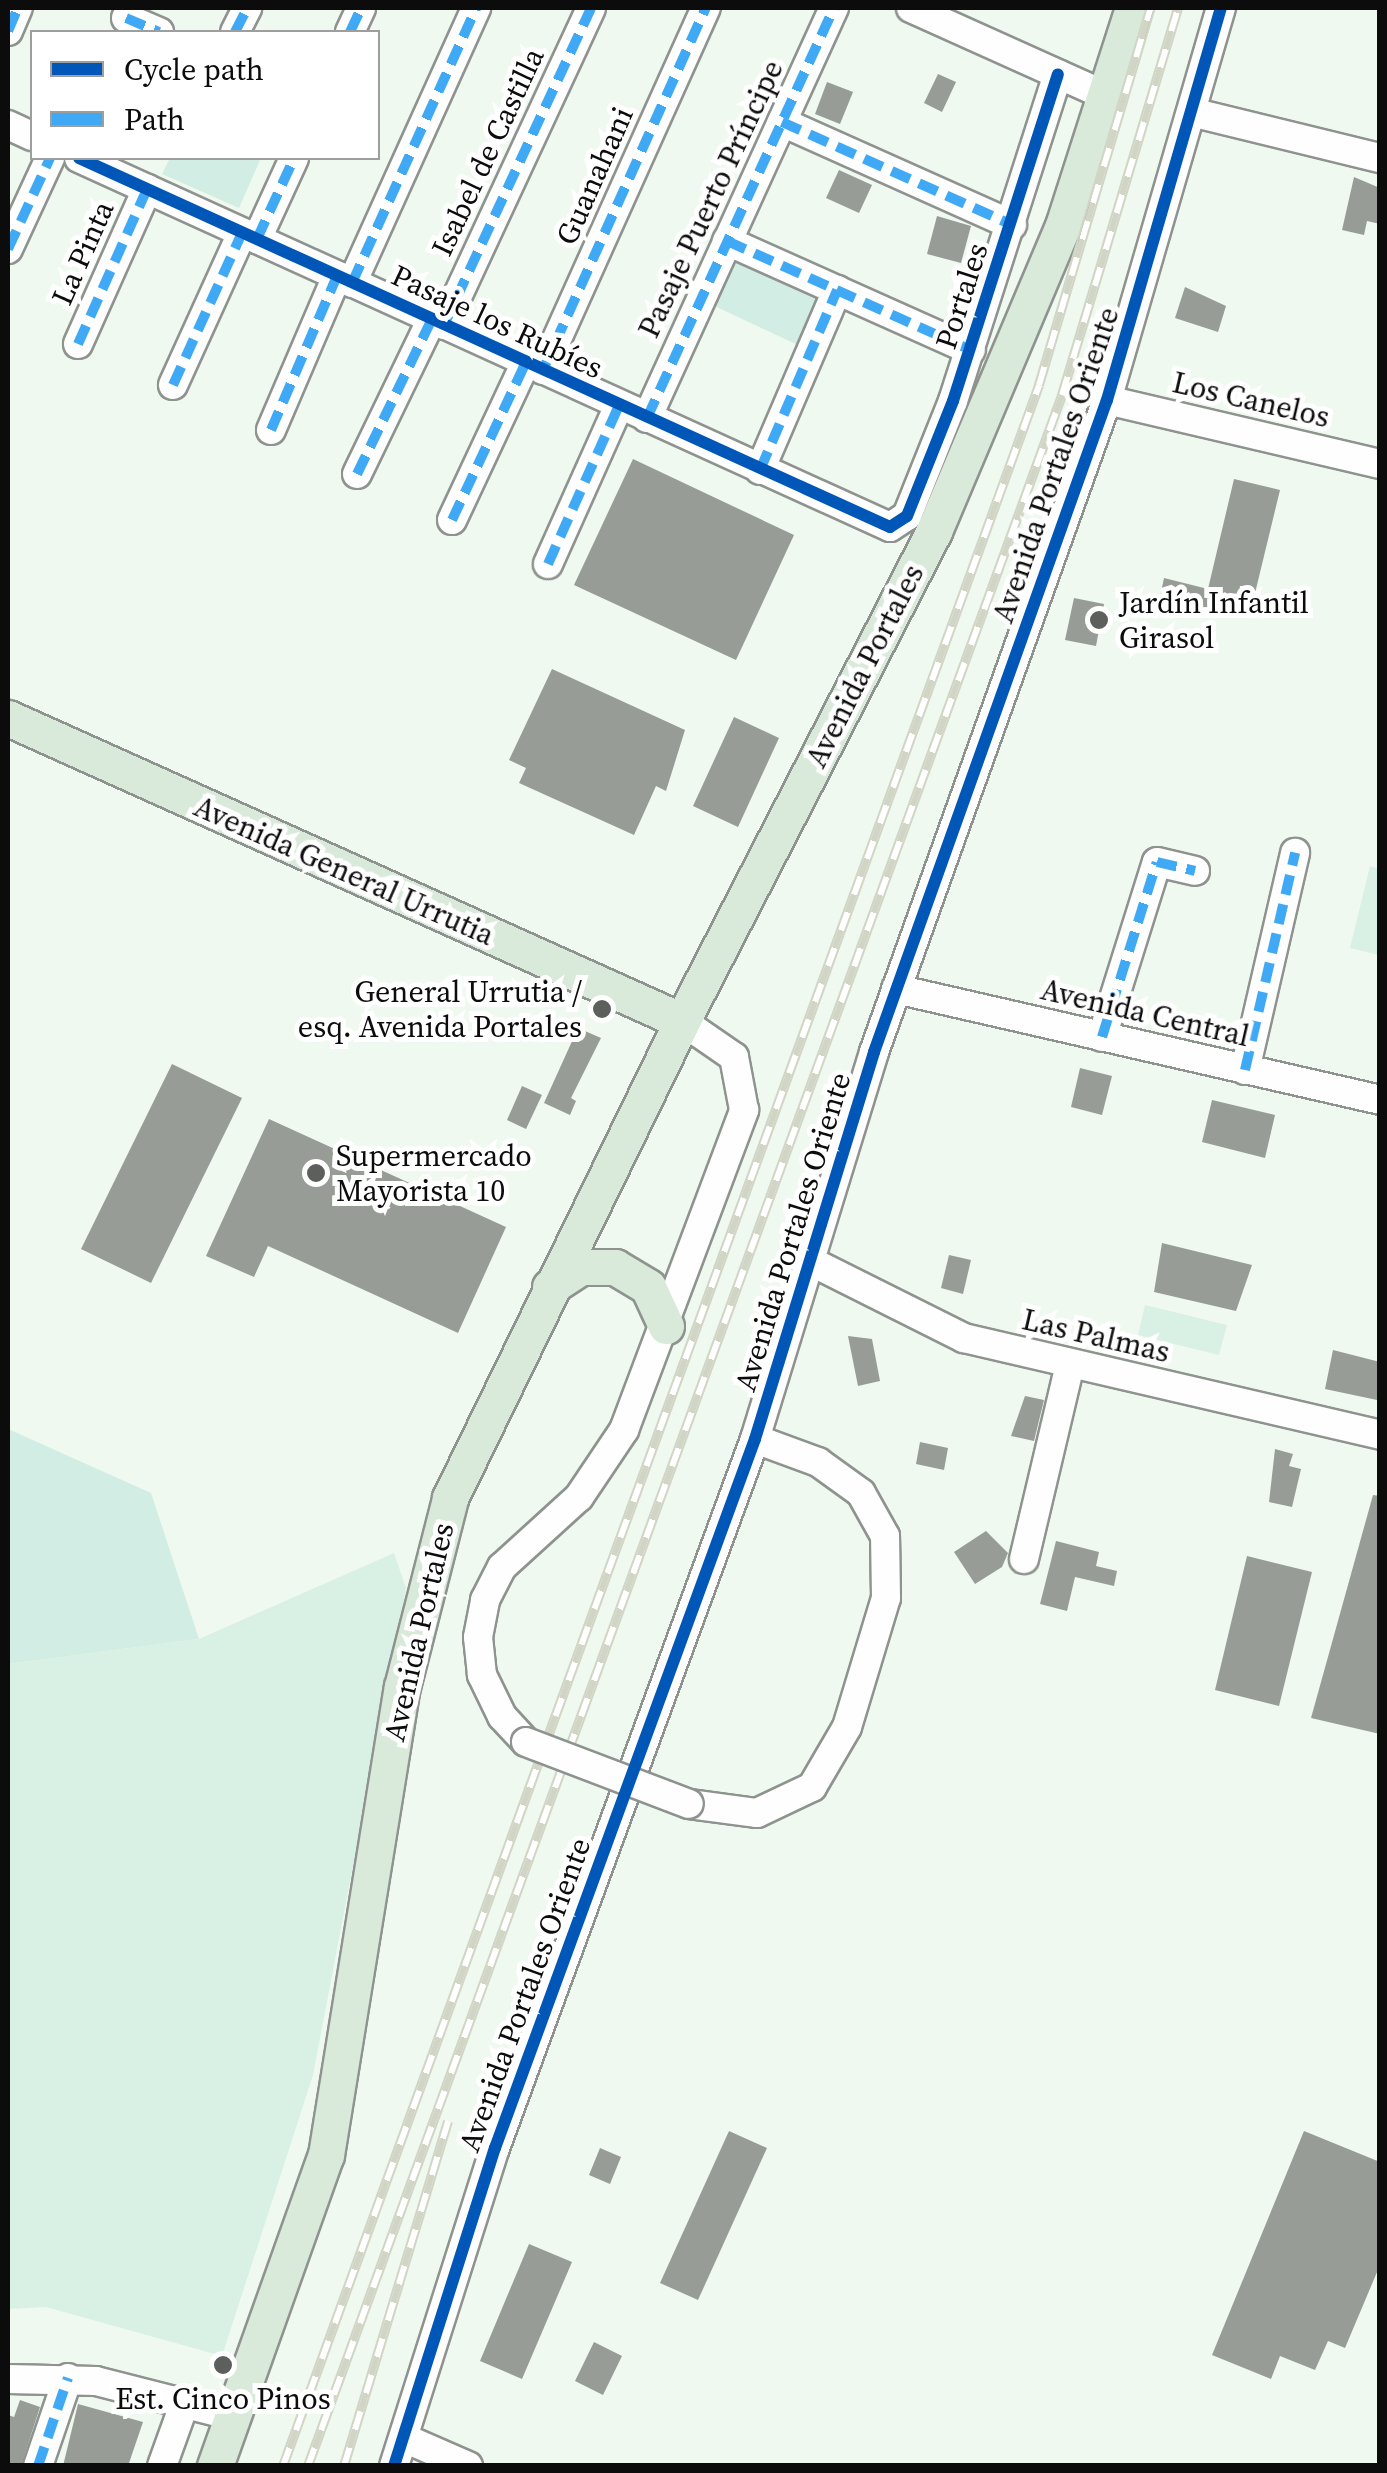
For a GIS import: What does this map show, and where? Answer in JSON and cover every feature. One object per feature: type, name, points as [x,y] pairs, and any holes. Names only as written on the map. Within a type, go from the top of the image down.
[{"type":"main road","name":"Avenida Portales","points":[[1101,94],[1118,8]]},
{"type":"main road","name":"Avenida Portales","points":[[196,2466],[211,2409],[306,2152],[330,2112],[431,1559],[462,1470],[682,1020],[934,530],[1029,302],[1133,8]]},
{"type":"main road","name":"Avenida General Urrutia","points":[[8,718],[682,1020]]},
{"type":"main road","points":[[550,1287],[581,1267],[615,1267],[648,1287],[666,1326]]},
{"type":"main road","name":"Avenida Portales","points":[[211,2409],[215,2466]]},
{"type":"street","points":[[8,31],[18,8]]},
{"type":"street","points":[[271,430],[476,8]]},
{"type":"street","name":"Isabel de Castilla","points":[[357,474],[438,322],[591,8]]},
{"type":"street","name":"Guanahani","points":[[452,520],[535,366],[706,8]]},
{"type":"street","name":"Pasaje Puerto Príncipe","points":[[646,418],[834,8]]},
{"type":"street","points":[[910,8],[1101,94]]},
{"type":"street","name":"Avenida Portales Oriente","points":[[394,2466],[496,2148],[754,1439],[896,990],[1107,400],[1195,113],[1221,8]]},
{"type":"street","points":[[126,19],[154,30]]},
{"type":"street","name":"Portales","points":[[896,526],[926,471],[971,350],[1058,74]]},
{"type":"street","points":[[1195,113],[1380,158]]},
{"type":"street","points":[[782,122],[1012,225]]},
{"type":"street","points":[[8,249],[49,160]]},
{"type":"street","name":"Pasaje los Rubíes","points":[[83,160],[760,470],[896,526]]},
{"type":"street","points":[[173,385],[293,160]]},
{"type":"street","name":"La Pinta","points":[[78,344],[147,189]]},
{"type":"street","points":[[728,241],[971,350]]},
{"type":"street","points":[[760,470],[837,290]]},
{"type":"street","name":"Los Canelos","points":[[1107,400],[1380,464]]},
{"type":"street","points":[[548,564],[619,405]]},
{"type":"street","points":[[1244,1070],[1295,853]]},
{"type":"street","points":[[1102,1037],[1157,862],[1195,871]]},
{"type":"street","name":"Avenida Central","points":[[896,990],[1380,1100]]},
{"type":"street","name":"Avenida Portales","points":[[682,1020],[734,1057],[744,1110],[666,1326],[610,1456],[563,1514],[502,1567],[485,1600],[478,1637],[482,1675],[502,1716],[526,1742],[689,1804],[758,1813],[812,1788],[847,1727],[886,1598],[884,1536],[862,1493],[818,1462],[754,1439]]},
{"type":"street","name":"Las Palmas","points":[[812,1262],[954,1334],[1380,1435]]},
{"type":"street","points":[[1024,1559],[1070,1364]]},
{"type":"street","points":[[8,2379],[68,2378],[211,2409]]},
{"type":"street","points":[[38,2466],[68,2378]]},
{"type":"street","name":"Avenida Portales","points":[[162,2466],[211,2409]]},
{"type":"street","points":[[404,2438],[468,2466]]},
{"type":"shaded area","points":[[169,160],[260,160],[239,208],[162,174]]},
{"type":"shaded area","points":[[728,256],[822,301],[800,346],[706,302]]},
{"type":"shaded area","points":[[8,1429],[151,1493],[199,1639],[8,1664]]},
{"type":"green space","points":[[1370,866],[1379,869],[1379,955],[1350,948]]},
{"type":"green space","points":[[1145,1305],[1227,1325],[1219,1355],[1138,1335]]},
{"type":"green space","points":[[394,1553],[406,1588],[313,2075],[222,2356],[46,2307],[8,2309],[8,1664],[199,1639]]},
{"type":"building","points":[[938,74],[956,82],[942,112],[924,103]]},
{"type":"building","points":[[827,82],[853,92],[840,124],[815,114]]},
{"type":"building","points":[[839,170],[872,185],[859,213],[826,198]]},
{"type":"building","points":[[1354,177],[1380,188],[1380,224],[1367,221],[1364,235],[1342,230]]},
{"type":"building","points":[[937,216],[971,226],[961,263],[927,254]]},
{"type":"building","points":[[1185,287],[1226,306],[1218,332],[1175,318]]},
{"type":"building","points":[[633,459],[794,535],[736,660],[574,585]]},
{"type":"building","points":[[1234,479],[1280,490],[1249,618],[1160,597],[1164,578],[1208,589]]},
{"type":"building","points":[[1074,598],[1104,604],[1096,646],[1065,640]]},
{"type":"building","points":[[552,669],[685,730],[666,791],[656,786],[634,835],[519,783],[526,768],[509,760]]},
{"type":"building","points":[[734,717],[779,738],[738,827],[693,806]]},
{"type":"building","points":[[578,1028],[601,1038],[571,1098],[576,1101],[570,1115],[544,1103]]},
{"type":"building","points":[[172,1064],[242,1098],[151,1283],[81,1249]]},
{"type":"building","points":[[1080,1068],[1112,1076],[1102,1115],[1071,1107]]},
{"type":"building","points":[[522,1086],[542,1095],[526,1129],[507,1120]]},
{"type":"building","points":[[1212,1100],[1275,1115],[1265,1158],[1202,1142]]},
{"type":"building","name":"Supermercado Mayorista 10","points":[[269,1119],[506,1227],[458,1333],[268,1246],[254,1277],[206,1256]]},
{"type":"building","points":[[1162,1243],[1252,1265],[1236,1311],[1154,1292]]},
{"type":"building","points":[[949,1255],[971,1260],[963,1294],[941,1288]]},
{"type":"building","points":[[848,1336],[872,1339],[880,1381],[858,1386]]},
{"type":"building","points":[[1333,1350],[1380,1362],[1377,1400],[1325,1389]]},
{"type":"building","points":[[1025,1396],[1044,1400],[1034,1441],[1011,1436]]},
{"type":"building","points":[[920,1442],[948,1448],[944,1470],[916,1464]]},
{"type":"building","points":[[1275,1449],[1293,1454],[1289,1466],[1301,1469],[1292,1507],[1269,1502]]},
{"type":"building","points":[[1373,1495],[1380,1496],[1380,1734],[1311,1718]]},
{"type":"building","points":[[986,1531],[1008,1553],[1002,1567],[975,1584],[954,1552]]},
{"type":"building","points":[[1056,1541],[1099,1552],[1096,1566],[1117,1571],[1114,1586],[1075,1577],[1067,1611],[1040,1604]]},
{"type":"building","points":[[1247,1556],[1312,1572],[1279,1706],[1215,1690]]},
{"type":"building","points":[[729,2131],[767,2148],[698,2300],[660,2283]]},
{"type":"building","points":[[1304,2131],[1380,2162],[1380,2265],[1345,2348],[1328,2341],[1315,2370],[1280,2356],[1271,2379],[1212,2355]]},
{"type":"building","points":[[600,2148],[621,2157],[610,2184],[589,2175]]},
{"type":"building","points":[[529,2244],[572,2262],[522,2379],[480,2361]]},
{"type":"building","points":[[594,2342],[622,2356],[603,2395],[575,2381]]},
{"type":"building","points":[[20,2400],[40,2407],[21,2466],[8,2466],[8,2415],[14,2417]]},
{"type":"building","points":[[78,2404],[143,2422],[128,2466],[63,2466]]},
{"type":"railway","points":[[283,2466],[1039,385],[1151,8]]},
{"type":"railway","points":[[308,2466],[1062,395],[1178,8]]},
{"type":"railway","points":[[344,2466],[448,2121]]},
{"type":"marked path","points":[[8,31],[18,8]]},
{"type":"marked path","points":[[236,30],[247,8]]},
{"type":"marked path","points":[[351,30],[361,8]]},
{"type":"marked path","points":[[352,283],[476,8]]},
{"type":"marked path","points":[[444,325],[591,8]]},
{"type":"marked path","points":[[543,370],[706,8]]},
{"type":"marked path","points":[[647,418],[834,8]]},
{"type":"marked path","points":[[126,18],[154,30]]},
{"type":"marked path","points":[[782,122],[1012,225]]},
{"type":"marked path","points":[[8,249],[49,160]]},
{"type":"marked path","points":[[257,239],[293,160]]},
{"type":"marked path","points":[[78,344],[147,189]]},
{"type":"marked path","points":[[173,385],[242,233]]},
{"type":"marked path","points":[[727,241],[971,350]]},
{"type":"marked path","points":[[271,430],[337,276]]},
{"type":"marked path","points":[[760,470],[837,290]]},
{"type":"marked path","points":[[357,474],[432,319]]},
{"type":"marked path","points":[[452,520],[526,362]]},
{"type":"marked path","points":[[548,564],[619,405]]},
{"type":"marked path","points":[[1245,1070],[1295,853]]},
{"type":"marked path","points":[[1102,1037],[1157,862],[1195,871]]},
{"type":"marked path","points":[[38,2466],[68,2378]]},
{"type":"cycle path","points":[[394,2466],[495,2148],[755,1439],[874,1052],[1107,400],[1221,8]]},
{"type":"cycle path","points":[[83,160],[890,527],[907,516],[953,401],[1058,74]]},
{"type":"place","name":"Jardín Infantil Girasol","points":[[1099,620]]},
{"type":"place","name":"General Urrutia / esq. Avenida Portales","points":[[602,1009]]},
{"type":"place","name":"Supermercado Mayorista 10","points":[[316,1173]]},
{"type":"place","name":"Est. Cinco Pinos","points":[[223,2365]]}]
